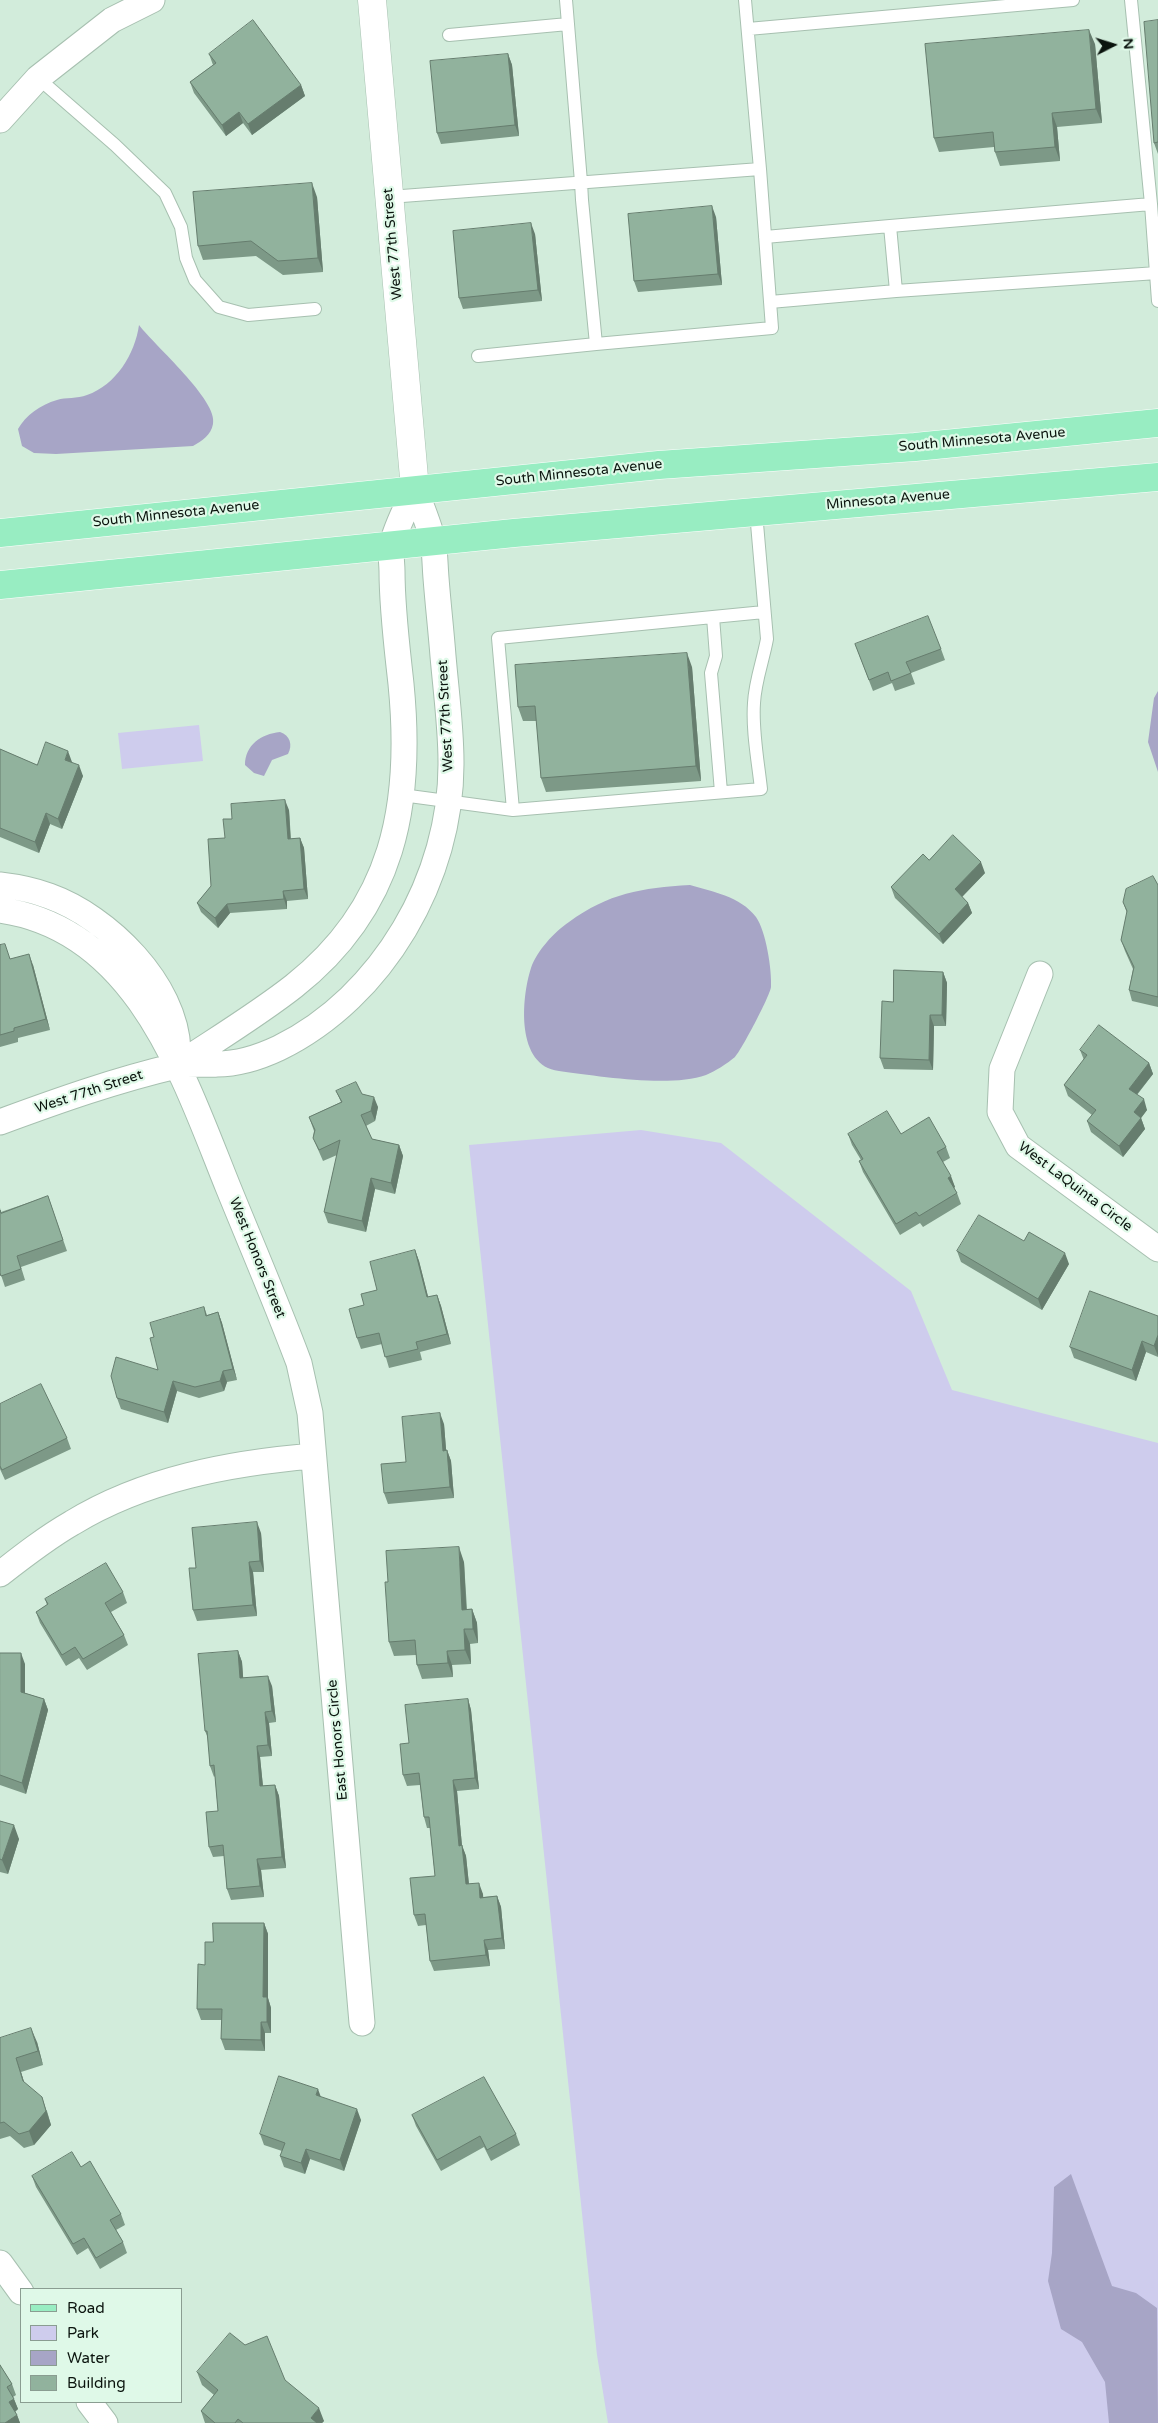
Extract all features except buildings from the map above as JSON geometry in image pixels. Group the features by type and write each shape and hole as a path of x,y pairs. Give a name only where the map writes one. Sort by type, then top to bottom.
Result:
{"main road":[{"name":"South Minnesota Avenue","path":"0,533 659,465 915,447 1158,423"},
{"name":"Minnesota Avenue","path":"767,511 1158,476"},
{"path":"0,585 433,541 767,511"}],"street":[{"path":"5,110 38,78 112,20 152,0"},
{"name":"West 77th Street","path":"0,1122 95,1089 178,1065 220,1064 248,1059 277,1049 306,1033 330,1017 385,958 412,916 429,878 442,840 448,802 450,754 433,541 415,489 372,0"},
{"name":"West 77th Street","path":"178,1065 294,985 319,964 345,935 366,903 382,873 392,846 402,796 404,720 392,592 392,545 415,489"},
{"path":"0,885 22,888 50,896 105,927 129,949 152,978 167,1006 178,1038 178,1065"},
{"path":"0,910 41,919 90,947 112,967 132,991 178,1065"},
{"name":"West LaQuinta Circle","path":"1040,974 1002,1069 1000,1112 1018,1146 1158,1249"},
{"name":"West Honors Street","path":"178,1065 298,1363 310,1413 313,1456"},
{"path":"0,1574 34,1547 73,1522 109,1504 150,1488 226,1466 313,1456"},
{"name":"East Honors Circle","path":"313,1456 362,2024"},
{"path":"0,2263 20,2291"},
{"path":"90,2403 105,2423"}],"lane":[{"path":"566,0 596,344"},
{"path":"478,356 772,328 745,0"},
{"path":"748,29 1073,0"},
{"path":"1131,0 1151,204 1158,301"},
{"path":"449,35 568,24"},
{"path":"38,78 115,145 165,193 181,227 186,258 195,280 219,307 248,315 315,309"},
{"path":"389,197 760,169"},
{"path":"765,237 1151,204"},
{"path":"890,226 896,292"},
{"path":"770,302 1157,273"},
{"path":"402,796 513,810 761,788 754,705 757,677 764,658 767,639 764,612 767,511"},
{"path":"513,810 498,638 764,612"},
{"path":"713,617 716,656 711,673 721,792"}],"green space":[{"path":"199,725 203,761 122,769 118,733"},
{"path":"641,1130 721,1143 911,1291 952,1390 1158,1443 1158,2423 608,2423 597,2355 469,1145"}],"water":[{"path":"139,325 184,373 206,402 212,414 213,424 206,437 193,446 56,454 34,453 22,446 18,429 34,411 57,400 87,395 107,384 115,376 133,347"},
{"path":"1158,691 1158,772 1148,742 1154,698"},
{"path":"280,732 286,735 290,741 288,754 272,760 264,776 254,773 245,765 251,746 267,735"},
{"path":"690,885 726,896 742,904 756,917 763,931 769,961 771,987 755,1023 735,1057 706,1075 673,1081 613,1078 559,1071 545,1066 535,1057 529,1044 525,1029 524,1013 525,996 531,968 537,955 547,942 569,922 598,904 612,898 641,890"},
{"path":"1071,2174 1112,2286 1136,2293 1157,2308 1158,2423 1109,2423 1105,2382 1082,2342 1061,2329 1048,2281 1052,2253 1054,2187"}]}
